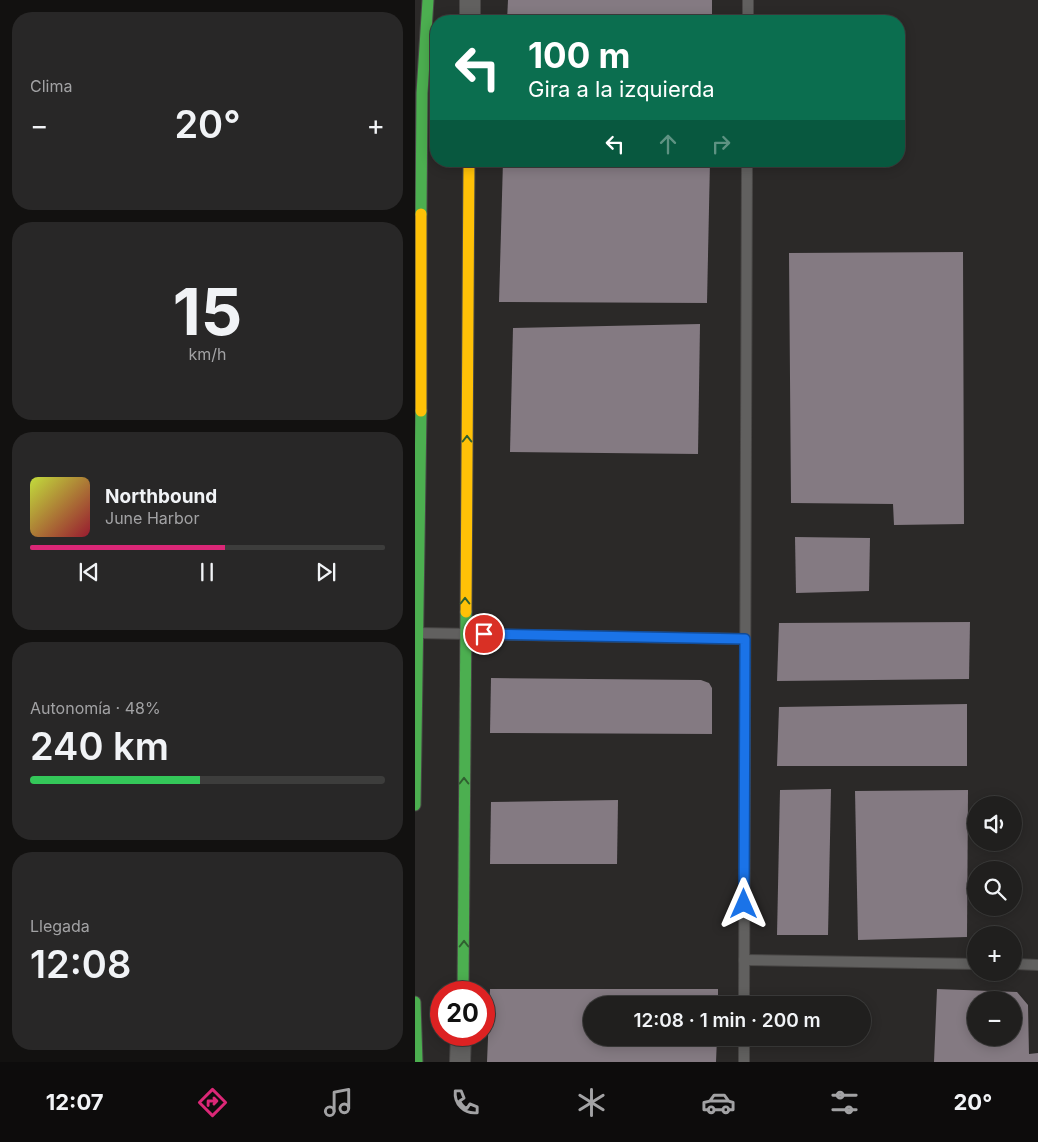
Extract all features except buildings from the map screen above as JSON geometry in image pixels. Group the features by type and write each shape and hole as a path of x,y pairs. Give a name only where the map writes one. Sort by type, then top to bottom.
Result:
{"main road":[{"path":"415,805 418,633 418,163 428,0"},
{"path":"463,981 469,167"},
{"path":"415,1002 417,1062"}],"street":[{"path":"470,0 470,15"},
{"path":"460,1062 461,1046"}],"lane":[{"path":"748,0 748,15"},
{"path":"744,996 747,167"},
{"path":"418,633 745,639"},
{"path":"744,960 967,964"},
{"path":"1022,964 1038,965"},
{"path":"744,1046 744,1062"}],"traffic: fast":[{"path":"421,214 422,93 428,0"},
{"path":"415,805 421,411"},
{"path":"463,981 466,612"},
{"path":"415,1002 417,1062"}],"traffic: slow":[{"path":"466,612 469,167"},
{"path":"421,214 421,411"}],"route":[{"path":"484,634 745,639 744,904"}]}
